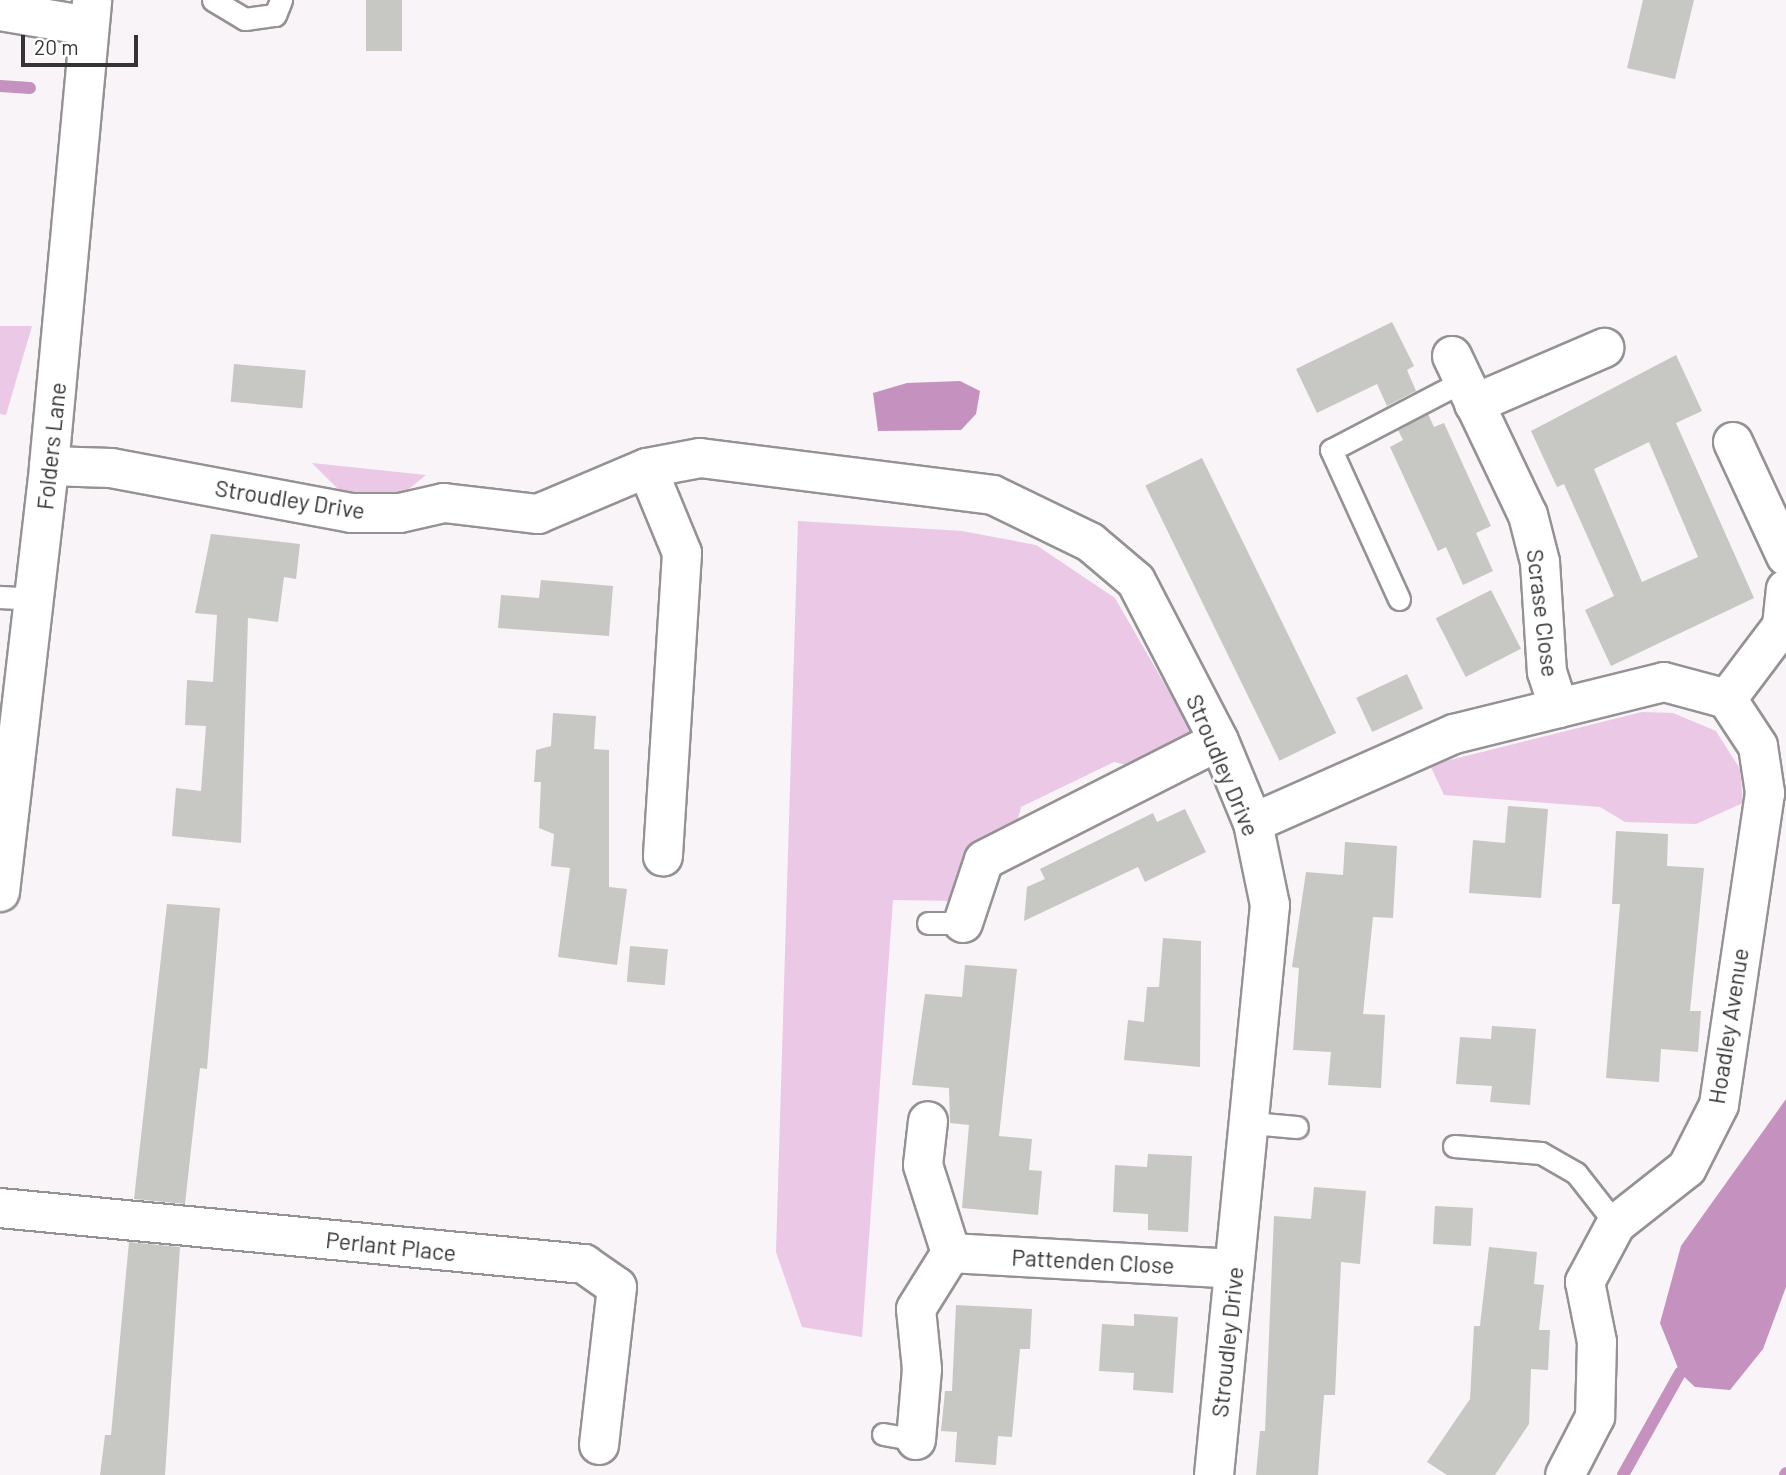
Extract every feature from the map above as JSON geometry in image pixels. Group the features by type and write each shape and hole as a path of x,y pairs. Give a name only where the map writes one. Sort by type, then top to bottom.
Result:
{"street":[{"path":"0,11 90,13"},
{"name":"Folders Lane","path":"0,892 18,598 50,467 90,13"},
{"path":"1463,380 1604,348"},
{"name":"Scrase Close","path":"1463,380 1528,515 1540,562 1547,672 1559,708"},
{"path":"1733,442 1786,556"},
{"name":"Stroudley Drive","path":"50,467 111,468 351,513 401,513 444,503 538,514 647,468 700,458 993,495 1027,509 1090,542 1136,581 1219,741 1253,823 1270,905 1251,1123 1214,1475"},
{"path":"647,468 682,552 663,856"},
{"path":"1253,823 1454,734 1664,682 1727,699 1782,626 1786,589"},
{"name":"Hoadley Avenue","path":"1565,1475 1595,1417 1597,1342 1585,1282 1616,1224 1687,1168 1719,1105 1765,793 1758,746 1727,699"},
{"path":"945,923 984,860 1219,741"},
{"path":"899,1437 922,1369 916,1309 951,1253 923,1165 928,1121"},
{"name":"Perlant Place","path":"0,1208 584,1264 617,1287 599,1445"},
{"name":"Pattenden Close","path":"951,1253 1234,1269"}],"lane":[{"path":"213,0 245,19 275,15 281,0"},
{"path":"1399,600 1331,450 1463,380"},
{"path":"1251,1123 1297,1127"},
{"path":"1454,1146 1541,1153 1576,1173 1616,1224"}],"shaded area":[{"path":"0,326 32,326 6,415 0,414"},
{"path":"960,381 980,391 976,414 961,430 878,431 873,393 907,383"},
{"path":"312,463 426,475 395,500 363,499 339,490"},
{"path":"798,521 962,531 1036,545 1115,598 1194,735 1135,767 1114,762 1021,807 1017,823 957,901 893,900 862,1337 802,1327 776,1252"},
{"path":"1642,712 1673,713 1716,731 1740,769 1743,803 1696,824 1625,822 1600,807 1444,795 1430,765"},
{"path":"1786,1099 1786,1287 1763,1349 1730,1390 1695,1387 1680,1373 1660,1323 1681,1246"}],"building":[{"path":"366,0 402,0 402,51 366,51"},
{"path":"1643,0 1694,0 1675,79 1627,68"},
{"path":"1392,322 1414,366 1407,370 1416,391 1387,406 1377,384 1317,413 1296,369"},
{"path":"1676,355 1702,411 1676,423 1754,598 1611,666 1585,610 1614,596 1564,484 1557,487 1531,431","holes":["1649,442 1698,557 1642,582 1594,469"]},
{"path":"234,364 306,370 302,408 231,402"},
{"path":"1428,414 1434,427 1444,423 1491,526 1476,533 1493,571 1463,585 1446,547 1438,551 1390,447 1403,440 1398,430"},
{"path":"1202,458 1336,733 1280,761 1145,486"},
{"path":"211,534 300,544 296,579 284,577 278,622 248,618 241,843 172,836 176,788 201,791 206,726 185,725 187,680 213,682 217,615 195,613"},
{"path":"541,580 613,586 609,636 498,628 501,595 539,598"},
{"path":"1491,590 1521,649 1466,677 1436,618"},
{"path":"1407,674 1423,708 1372,732 1356,698"},
{"path":"553,713 596,716 594,749 609,750 609,887 627,889 617,965 558,957 570,868 551,866 554,834 539,828 541,782 534,782 536,750 551,746"},
{"path":"1508,806 1548,809 1541,898 1469,893 1473,840 1505,843"},
{"path":"1185,809 1206,852 1145,882 1138,867 1024,921 1027,887 1045,879 1040,869 1153,813 1157,822"},
{"path":"1616,831 1668,834 1667,866 1704,868 1690,1011 1701,1011 1698,1052 1661,1049 1659,1082 1606,1078 1620,904 1612,904"},
{"path":"1345,842 1397,846 1393,918 1373,917 1363,1014 1385,1015 1381,1088 1328,1085 1331,1052 1293,1050 1299,968 1292,967 1306,872 1343,875"},
{"path":"167,904 220,908 207,1069 200,1068 185,1204 134,1199"},
{"path":"1163,938 1201,941 1200,1067 1124,1060 1128,1020 1144,1022 1147,987 1159,987"},
{"path":"630,946 668,949 665,985 627,982"},
{"path":"965,965 1017,969 999,1136 1032,1139 1029,1170 1042,1171 1038,1215 962,1208 969,1125 950,1123 949,1088 912,1085 925,994 962,997"},
{"path":"1492,1026 1536,1029 1530,1105 1490,1102 1492,1086 1456,1084 1460,1037 1491,1039"},
{"path":"1148,1154 1192,1156 1188,1232 1148,1230 1148,1214 1113,1212 1115,1165 1147,1167"},
{"path":"1314,1187 1366,1191 1360,1264 1341,1262 1335,1395 1324,1395 1318,1475 1256,1475 1260,1431 1265,1431 1274,1216 1311,1219"},
{"path":"1435,1206 1473,1208 1471,1246 1433,1244"},
{"path":"129,1242 180,1247 165,1475 100,1475 105,1435 111,1435"},
{"path":"1489,1247 1537,1252 1534,1284 1544,1285 1539,1330 1550,1330 1548,1370 1531,1369 1529,1424 1495,1475 1447,1475 1427,1462 1470,1399 1474,1326 1480,1326"},
{"path":"956,1305 1032,1309 1030,1349 1020,1349 1012,1437 998,1436 996,1465 955,1462 957,1432 941,1431 945,1391 952,1391"},
{"path":"1134,1314 1178,1317 1173,1393 1133,1390 1134,1373 1099,1371 1102,1324 1134,1326"}],"waterway":[{"path":"0,86 30,88"},
{"path":"1623,1475 1680,1373"}]}
